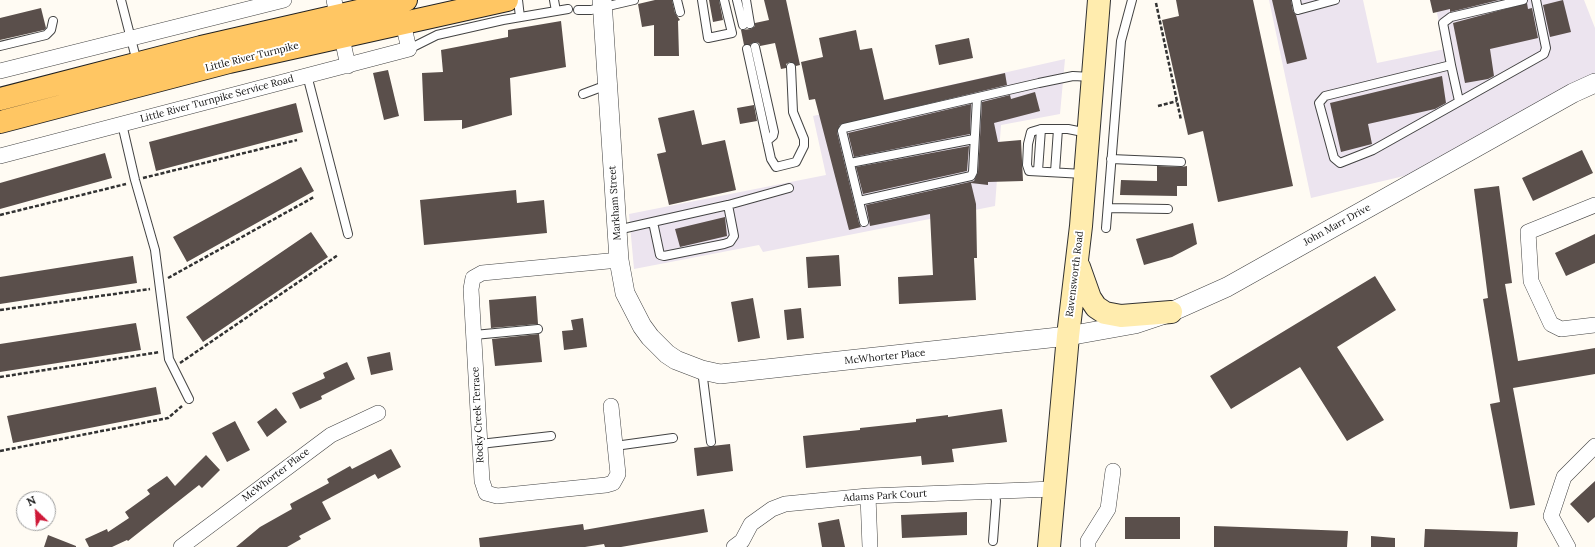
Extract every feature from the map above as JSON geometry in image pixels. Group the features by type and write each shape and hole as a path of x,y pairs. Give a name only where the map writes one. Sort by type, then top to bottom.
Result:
{"main road":[{"path":"0,99 137,63 336,7 406,0"},
{"name":"Little River Turnpike","path":"0,122 229,62 342,35 403,23 463,19 507,0"},
{"name":"Ravensworth Road","path":"1050,547 1068,336 1086,174 1099,0"},
{"path":"1077,261 1090,298 1096,307 1105,313 1121,316 1171,312"}],"street":[{"path":"0,71 284,0"},
{"name":"Markham Street","path":"602,3 619,260 627,298 650,337 676,360 702,370"},
{"path":"336,7 348,66"},
{"path":"403,23 409,49"},
{"name":"Little River Turnpike Service Road","path":"0,156 409,49"},
{"name":"John Marr Drive","path":"1068,336 1135,324 1171,312 1227,287 1573,93 1595,83"},
{"path":"1595,205 1528,232 1531,282 1551,324 1561,329 1595,325"},
{"name":"Rocky Creek Terrace","path":"611,406 618,474 612,483 606,485 497,496 486,493 483,486 471,285 475,276 619,260"},
{"name":"McWhorter Place","path":"702,370 712,373 732,374 1068,336"},
{"name":"McWhorter Place","path":"181,547 331,435 378,413"},
{"path":"1568,547 1551,516 1564,477 1595,446"},
{"path":"1088,547 1088,540 1108,509 1113,471"},
{"name":"Adams Park Court","path":"734,547 742,541 751,524 772,509 785,504 868,496 1054,489"},
{"path":"868,496 870,547"}],"lane":[{"path":"121,0 137,63"},
{"path":"518,0 520,17"},
{"path":"554,0 556,11"},
{"path":"578,10 602,3 634,0"},
{"path":"677,0 680,12"},
{"path":"702,0 708,38 732,34 724,0"},
{"path":"737,0 746,24 746,0"},
{"path":"1106,228 1121,41 1132,0"},
{"path":"1296,0 1298,10 1335,0"},
{"path":"1459,102 1443,23 1450,17 1523,0"},
{"path":"1451,65 1325,96 1319,103 1334,158 1340,163 1373,150 1544,54 1546,48 1536,0"},
{"path":"409,49 437,35 463,19 520,17 568,9"},
{"path":"0,46 46,35 51,30 53,21"},
{"path":"751,48 774,132 773,136 767,141 771,160 776,167 796,162 803,152 804,139 793,112 791,67"},
{"path":"307,75 348,234"},
{"path":"864,222 842,131 844,128 1073,76 1093,77"},
{"path":"583,94 608,85"},
{"path":"859,201 971,176 973,172 977,98"},
{"path":"122,124 135,181 155,250 161,285 169,359 189,399"},
{"path":"1086,174 1029,171 1027,165 1028,144 1031,132 1041,129 1068,129 1089,133"},
{"path":"1038,172 1041,129"},
{"path":"1055,172 1058,129"},
{"path":"850,164 974,139"},
{"path":"1111,159 1181,162"},
{"path":"617,230 728,205 789,188"},
{"path":"653,222 660,255 664,256 717,246 730,242 734,236 728,205"},
{"path":"1108,208 1168,209"},
{"path":"474,335 538,329"},
{"path":"702,370 711,442"},
{"path":"480,444 551,436"},
{"path":"615,446 673,438"},
{"path":"993,541 996,501 994,491"}],"path":[{"path":"1156,3 1177,101 1180,106 1181,120"},
{"path":"1158,106 1177,101"},
{"path":"0,215 297,140"},
{"path":"0,310 161,285 314,197"},
{"path":"174,368 338,255"},
{"path":"0,377 168,351"},
{"path":"0,451 168,418 189,399"}],"shaded area":[{"path":"1269,0 1363,0 1377,63 1445,49 1434,0 1584,0 1595,28 1595,79 1421,172 1311,198"},
{"path":"1065,59 1060,114 1001,125 995,206 763,252 759,245 634,269 629,214 826,175 813,116"}],"building":[{"path":"655,0 672,0 675,13 680,20 678,21 679,56 654,56 654,25 642,27 638,4"},
{"path":"709,0 719,0 723,20 713,22"},
{"path":"764,0 786,0 800,65 796,66 790,62 786,64 786,68 781,69 775,43 760,46 759,43 754,42 750,45 744,45 741,30 751,29 755,26 755,23 769,20"},
{"path":"1176,0 1253,0 1293,186 1218,202 1203,131 1188,135 1162,20 1179,16"},
{"path":"1272,0 1291,0 1307,59 1287,64"},
{"path":"1430,0 1499,0 1450,12 1450,9 1433,13"},
{"path":"1563,0 1571,32 1550,37 1543,5"},
{"path":"1527,3 1528,9 1532,8 1538,38 1490,49 1494,76 1488,79 1465,83 1453,23"},
{"path":"41,8 46,28 44,30 0,40 0,18"},
{"path":"561,21 566,67 510,78 512,115 462,129 462,120 424,121 422,73 443,72 441,50 508,37 508,30"},
{"path":"856,30 860,50 872,48 884,100 1005,73 1007,85 840,125 837,132 861,227 849,230 815,99 809,100 801,62 823,57 819,38"},
{"path":"969,38 973,58 939,65 935,45"},
{"path":"388,70 399,116 384,120 373,73"},
{"path":"1442,76 1446,103 1435,109 1368,124 1372,144 1341,152 1330,103"},
{"path":"1035,92 1040,111 994,123 998,142 1021,140 1023,181 988,182 988,185 971,183 976,204 977,258 974,258 976,300 899,304 898,277 933,275 930,214 870,226 866,205 974,181 978,172 982,102 1010,95 1011,99"},
{"path":"296,103 303,132 156,171 149,142"},
{"path":"971,104 970,134 854,157 848,133"},
{"path":"754,105 757,121 740,124 737,108"},
{"path":"694,110 702,145 725,140 736,190 669,205 657,154 666,152 658,118"},
{"path":"969,146 967,171 863,194 856,167"},
{"path":"1582,150 1593,173 1533,201 1522,178"},
{"path":"105,153 112,178 0,209 0,183"},
{"path":"1157,166 1187,166 1187,186 1177,186 1177,196 1120,195 1121,180 1157,181"},
{"path":"301,167 314,191 187,262 173,237"},
{"path":"1499,186 1512,283 1505,284 1518,361 1595,348 1595,374 1513,388 1535,505 1510,509 1490,404 1500,402 1483,299 1488,298 1474,189"},
{"path":"516,190 517,203 544,200 547,233 424,245 420,200"},
{"path":"725,217 727,236 680,247 675,229"},
{"path":"1193,223 1197,244 1172,257 1144,265 1136,239"},
{"path":"311,232 328,257 203,342 186,317"},
{"path":"1595,234 1595,263 1566,276 1555,253"},
{"path":"839,255 841,286 808,288 806,257"},
{"path":"133,256 137,283 0,304 0,277"},
{"path":"1375,276 1396,310 1337,347 1384,420 1347,441 1300,367 1231,409 1210,376"},
{"path":"536,296 538,324 491,328 489,300"},
{"path":"753,298 760,338 738,342 731,302"},
{"path":"801,308 804,338 787,340 784,310"},
{"path":"583,318 587,347 564,350 562,331 573,330 571,320"},
{"path":"136,323 141,350 0,372 0,344"},
{"path":"539,334 542,362 495,366 492,339"},
{"path":"390,352 393,370 371,375 367,357"},
{"path":"347,362 355,379 321,396 322,399 300,409 292,393 325,378 323,373"},
{"path":"156,387 161,414 13,443 7,416"},
{"path":"276,408 287,422 267,437 257,422"},
{"path":"1002,409 1007,442 952,449 954,462 922,465 921,456 806,468 803,436 860,430 860,428 916,422 916,419 948,415 948,417"},
{"path":"235,421 250,450 227,462 212,433"},
{"path":"730,444 733,471 697,476 694,448"},
{"path":"391,449 401,467 378,479 375,474 322,502 331,519 299,536 301,539 287,547 236,547 260,527 292,509 290,504 329,483 327,479 350,466 352,469"},
{"path":"206,455 220,470 202,488 199,485 128,541 127,540 112,547 89,547 85,539 107,529 108,532 129,518 125,512 150,494 147,490 167,476 175,486"},
{"path":"1595,481 1595,517 1588,523 1570,504"},
{"path":"704,509 708,532 621,547 605,547 604,544 585,547 480,547 479,538 583,524 584,530"},
{"path":"967,512 967,535 902,538 901,515"},
{"path":"1125,517 1180,517 1180,539 1125,539"},
{"path":"839,519 845,547 822,547 818,523"},
{"path":"1214,526 1348,531 1347,547 1214,547"},
{"path":"1425,529 1518,532 1517,547 1424,547"},
{"path":"48,535 76,546 76,547 44,547"},
{"path":"1371,536 1395,538 1395,547 1371,547"}]}
